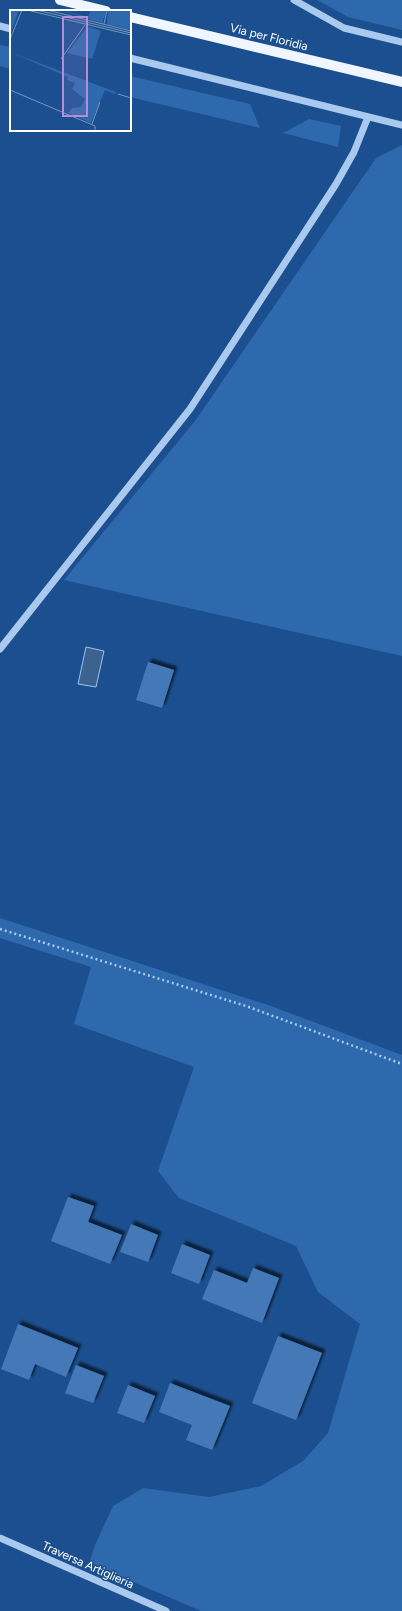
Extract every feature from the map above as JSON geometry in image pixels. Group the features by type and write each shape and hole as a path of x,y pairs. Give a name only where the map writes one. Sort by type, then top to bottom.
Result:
{"main road":[{"path":"60,0 102,10"},
{"name":"Via per Floridia","path":"131,17 402,82"}],"street":[{"path":"294,0 344,28 402,42"},
{"path":"0,26 10,29"},
{"path":"131,58 402,125"},
{"path":"0,648 190,409 336,184 354,152 368,117"},
{"name":"Traversa Artiglieria","path":"0,1538 166,1611"}],"path":[{"path":"0,929 246,1006 402,1064"}],"shaded area":[{"path":"317,0 402,0 402,30 348,17"},
{"path":"0,45 10,47 10,69 0,66"},
{"path":"131,76 250,104 260,128 131,97"},
{"path":"309,119 341,126 338,147 283,133"},
{"path":"402,145 402,656 64,580 195,421 376,158"},
{"path":"86,647 104,651 96,687 78,684"},
{"path":"0,918 271,1006 402,1055 402,1611 201,1611 89,1563 95,1545 113,1506 143,1488 209,1497 261,1486 303,1461 328,1433 360,1324 318,1292 296,1246 179,1198 158,1171 194,1067 74,1024 91,967 0,938"}],"building":[{"path":"148,662 174,670 162,708 136,700"},
{"path":"68,1197 94,1206 88,1222 122,1235 110,1264 51,1241"},
{"path":"131,1224 158,1235 148,1262 120,1252"},
{"path":"182,1244 210,1255 199,1284 171,1273"},
{"path":"253,1268 279,1278 262,1323 202,1299 214,1270 247,1283"},
{"path":"18,1324 78,1348 66,1377 35,1364 29,1380 1,1369"},
{"path":"278,1336 322,1353 296,1420 252,1403"},
{"path":"76,1365 104,1376 93,1403 65,1393"},
{"path":"170,1383 230,1406 212,1450 186,1440 192,1425 159,1412"},
{"path":"128,1385 155,1396 144,1423 117,1413"}]}
